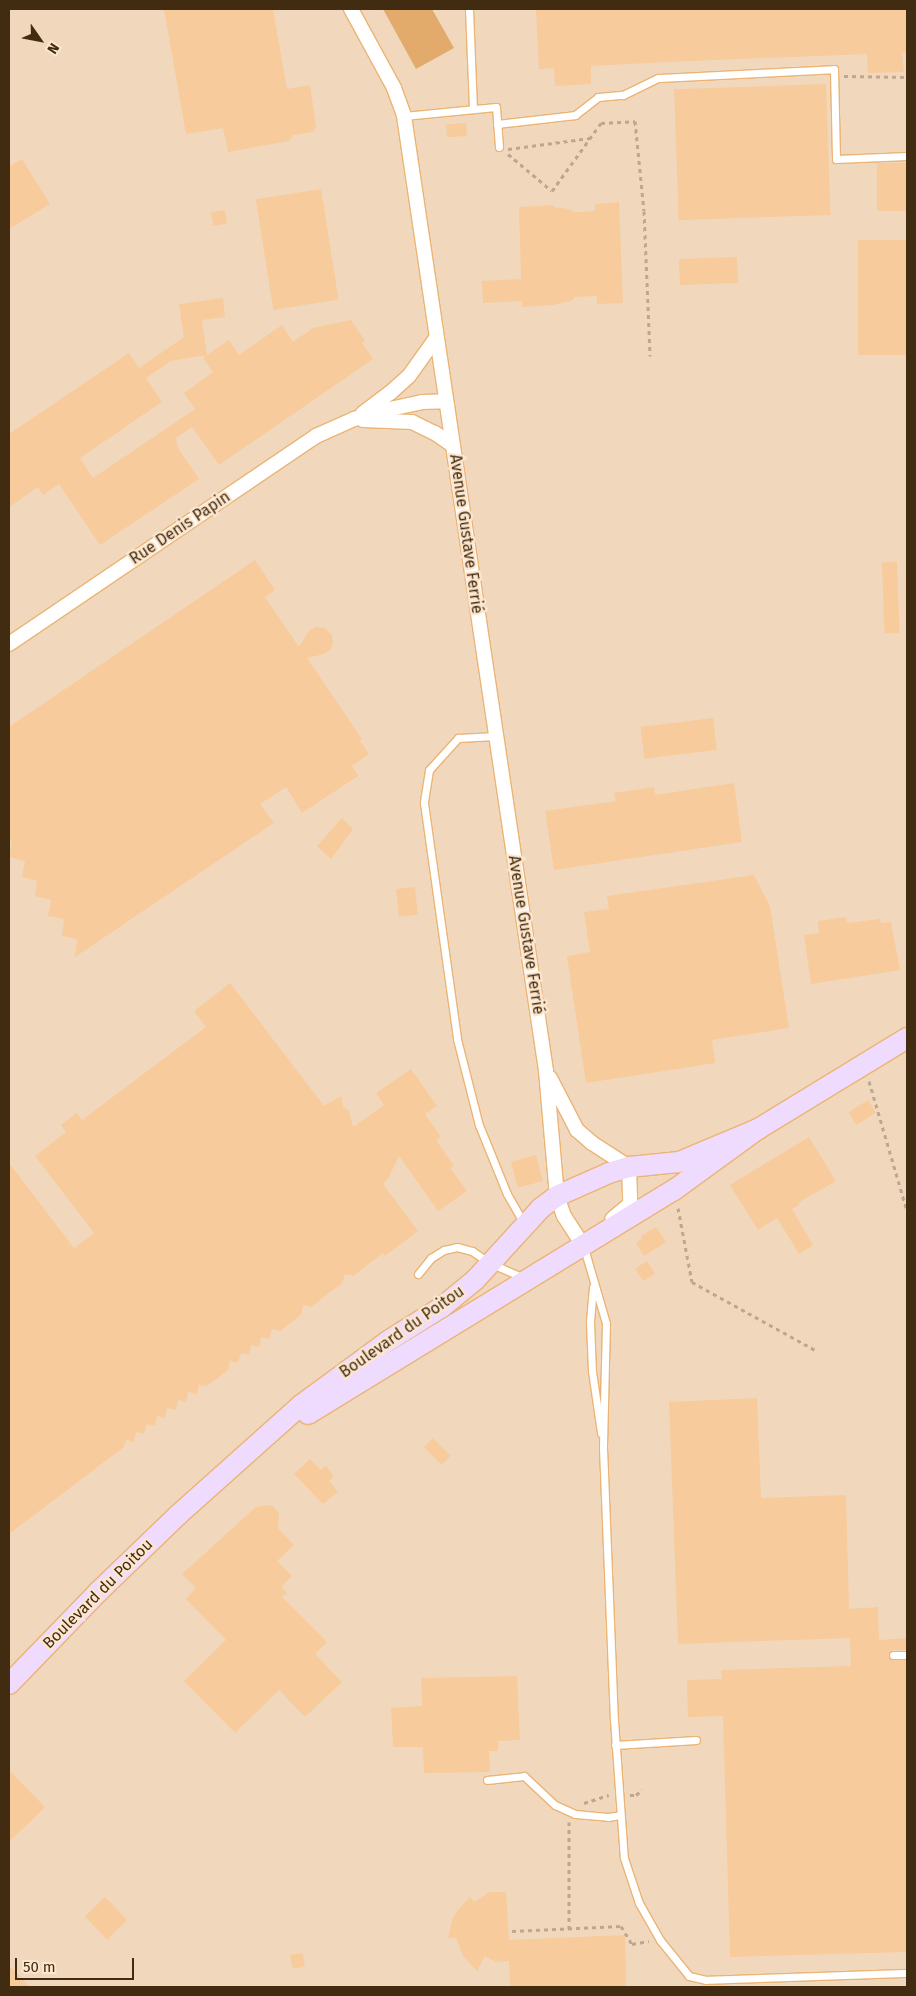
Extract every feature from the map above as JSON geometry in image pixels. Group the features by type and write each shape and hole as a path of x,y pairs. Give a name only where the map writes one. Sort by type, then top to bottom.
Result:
{"main road":[{"name":"Boulevard du Poitou","path":"259,1444 674,1190 758,1130 907,1038"},
{"name":"Boulevard du Poitou","path":"9,1684 178,1515 301,1405 348,1370 442,1307 475,1280 524,1224 557,1196 609,1173 629,1167 679,1162 758,1130"},
{"name":"Boulevard du Poitou","path":"9,1680 26,1666"}],"street":[{"name":"Avenue Gustave Ferrié","path":"351,9 394,88 404,116 546,1070 557,1196 564,1216 591,1241"},
{"name":"Rue Denis Papin","path":"354,419 390,393 409,376 436,338"},
{"name":"Rue Denis Papin","path":"9,644 316,436 354,419 422,402 446,400"},
{"name":"Rue Denis Papin","path":"354,419 412,422 452,444"},
{"name":"Avenue Gustave Ferrié","path":"546,1070 577,1130 592,1143 629,1167"},
{"path":"591,1241 630,1204 629,1167"}],"lane":[{"path":"469,9 473,109"},
{"path":"498,124 575,115 598,97 623,96 658,78 834,69 836,159 907,156"},
{"path":"404,116 496,107 499,147"},
{"path":"495,736 458,738 429,770 424,803 457,1040 479,1125 507,1194 524,1224"},
{"path":"591,1241 593,1281 590,1322 593,1384 603,1448"},
{"path":"418,1274 431,1258 444,1250 457,1247 472,1251 490,1263 527,1280"},
{"path":"593,1281 606,1323 603,1448 618,1795 624,1858 629,1879 639,1903 660,1940 689,1976 706,1980 907,1973"},
{"path":"893,1655 907,1654"},
{"path":"615,1745 696,1740"},
{"path":"487,1780 524,1776 555,1805 569,1811 582,1816 608,1817 620,1815"}],"path":[{"path":"834,76 907,77"},
{"path":"590,138 502,149 552,191 601,123 635,121 644,211 650,356"},
{"path":"866,1064 870,1086 895,1165 907,1211"},
{"path":"674,1190 692,1282 817,1352"},
{"path":"569,1929 569,1811 574,1806 604,1796 636,1795 642,1790"},
{"path":"512,1931 621,1926 632,1944 660,1940"}],"shaded area":[{"path":"9,9 907,9 907,1987 9,1987"},
{"path":"383,9 432,9 454,48 416,69"}],"building":[{"path":"164,9 273,9 287,89 310,85 316,127 313,132 293,135 289,141 228,152 223,128 186,134"},
{"path":"536,9 907,9 907,52 902,53 904,72 868,73 867,54 667,62 591,66 591,84 555,86 554,68 539,69"},
{"path":"826,84 831,215 679,220 674,89"},
{"path":"466,123 467,136 447,137 446,124"},
{"path":"22,159 50,204 9,229 9,167"},
{"path":"877,163 907,163 907,211 877,211"},
{"path":"321,189 339,300 273,310 256,199"},
{"path":"619,202 623,303 597,304 597,296 575,297 571,301 553,305 522,307 522,301 483,303 482,281 521,279 519,207 554,205 554,207 569,209 574,212 583,212 595,211 595,204"},
{"path":"225,210 227,224 213,226 211,212"},
{"path":"858,240 907,240 907,355 858,355"},
{"path":"737,257 738,283 680,285 679,259"},
{"path":"223,298 225,317 202,320 207,355 171,361 146,378 162,402 80,458 93,478 195,409 184,393 213,372 203,358 229,340 239,355 282,325 293,342 313,328 351,320 365,341 362,343 373,359 219,465 192,427 176,438 178,448 199,479 100,545 59,484 43,495 38,487 9,507 9,434 129,353 139,368 184,337 179,304"},
{"path":"255,560 275,590 265,597 299,647 308,632 315,627 325,628 332,635 333,643 330,650 324,654 307,658 362,739 360,741 369,754 352,766 358,776 302,813 286,787 260,804 274,823 75,957 77,939 62,936 64,919 48,916 51,900 35,896 37,881 22,877 25,861 9,857 12,841 9,840 9,727"},
{"path":"897,562 899,633 884,633 882,563"},
{"path":"713,718 717,750 644,759 641,727"},
{"path":"734,783 742,842 554,870 545,811 616,801 614,793 654,787 655,795"},
{"path":"342,818 353,829 331,859 317,846"},
{"path":"754,875 770,906 789,1028 712,1040 715,1063 586,1083 567,956 590,952 584,912 609,909 607,896"},
{"path":"415,887 418,915 399,917 396,889"},
{"path":"846,917 847,923 880,919 881,923 891,922 900,970 811,984 804,935 819,933 818,921"},
{"path":"230,983 324,1106 341,1096 343,1107 349,1111 353,1127 384,1105 376,1093 411,1069 437,1106 425,1114 441,1137 436,1140 454,1166 450,1168 467,1191 438,1211 399,1156 389,1177 383,1184 418,1231 385,1256 383,1253 353,1276 345,1274 342,1283 311,1307 303,1305 301,1315 280,1331 272,1329 269,1339 261,1337 259,1347 251,1345 249,1355 241,1353 238,1363 230,1361 228,1370 207,1386 199,1385 197,1394 188,1392 186,1402 178,1400 176,1410 167,1408 165,1418 157,1416 155,1426 147,1424 144,1434 136,1432 134,1442 126,1440 124,1447 9,1534 9,1163 74,1248 94,1233 35,1156 66,1132 61,1125 77,1113 82,1120 206,1027 194,1011"},
{"path":"868,1100 876,1113 856,1125 848,1112"},
{"path":"809,1137 836,1181 798,1203 799,1205 792,1209 813,1245 799,1254 777,1218 758,1230 730,1185"},
{"path":"536,1155 543,1181 518,1188 511,1162"},
{"path":"656,1227 666,1242 644,1256 636,1243 642,1239 641,1236"},
{"path":"647,1261 655,1274 643,1281 635,1268"},
{"path":"757,1398 761,1498 846,1495 849,1609 878,1607 879,1640 907,1638 907,1650 893,1650 888,1655 891,1660 907,1660 907,1952 730,1957 723,1716 688,1717 687,1680 722,1679 721,1670 851,1666 850,1638 678,1644 669,1402"},
{"path":"433,1438 451,1456 441,1465 424,1447"},
{"path":"310,1459 321,1470 326,1466 334,1476 329,1481 338,1492 323,1504 294,1474"},
{"path":"271,1505 279,1513 278,1528 294,1545 277,1561 292,1576 281,1587 287,1593 282,1597 327,1642 315,1654 342,1682 305,1717 279,1690 235,1733 184,1681 226,1640 186,1599 196,1588 182,1574 256,1507"},
{"path":"517,1676 520,1740 498,1741 498,1751 489,1751 490,1772 424,1773 423,1747 393,1747 391,1708 422,1706 421,1678"},
{"path":"9,1770 45,1807 9,1842"},
{"path":"490,1892 506,1892 509,1940 625,1935 626,1987 510,1987 509,1961 496,1962 485,1956 477,1971 463,1956 456,1938 448,1938 452,1920 457,1911 470,1897 474,1902"},
{"path":"105,1897 127,1920 107,1939 85,1916"},
{"path":"303,1953 305,1967 292,1969 290,1955"},
{"path":"9,1965 30,1987 9,1987"}]}
